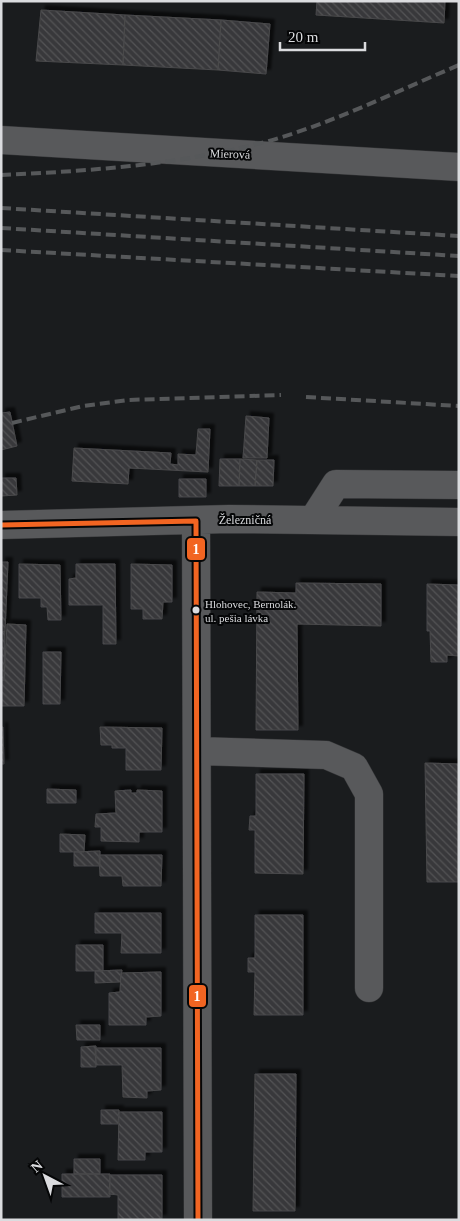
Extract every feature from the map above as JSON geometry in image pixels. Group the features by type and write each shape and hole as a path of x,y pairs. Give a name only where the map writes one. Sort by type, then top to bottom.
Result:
{"street":[{"name":"Mierová","path":"1,140 459,167"},
{"path":"313,520 336,484 459,486"},
{"name":"Železničná","path":"1,525 313,520 459,522"},
{"path":"196,521 198,1220"},
{"path":"197,751 326,755 354,767 369,794 369,988"}],"building":[{"path":"317,1 445,1 444,23 316,15"},
{"path":"41,10 125,15 123,65 36,61"},
{"path":"125,15 221,20 218,70 123,65"},
{"path":"221,20 270,24 266,74 218,70"},
{"path":"10,412 17,446 1,450 1,413"},
{"path":"246,416 269,418 267,458 243,458"},
{"path":"198,429 210,429 208,472 129,468 128,484 72,481 74,448 171,453 170,464 178,465 178,454 196,455"},
{"path":"220,459 240,459 239,486 219,486"},
{"path":"240,459 257,460 255,486 239,486"},
{"path":"257,460 274,460 273,486 255,486"},
{"path":"1,478 16,478 17,495 1,496"},
{"path":"179,479 206,479 206,497 179,497"},
{"path":"1,562 8,562 5,632 1,631"},
{"path":"19,564 60,565 61,620 48,620 47,607 41,607 41,598 19,598"},
{"path":"76,564 115,564 116,644 103,644 103,605 69,605 69,579 76,578"},
{"path":"131,564 172,565 172,602 163,602 162,619 143,619 143,609 131,609"},
{"path":"296,583 381,584 381,626 297,624 298,730 256,730 257,592 296,593"},
{"path":"427,584 459,585 459,656 447,655 447,662 431,662 430,631 427,631"},
{"path":"7,624 26,625 24,706 1,706 1,680 4,680"},
{"path":"1,631 5,632 4,680 1,680"},
{"path":"43,652 61,652 60,704 43,704"},
{"path":"1,727 3,727 4,764 1,764"},
{"path":"100,727 162,728 161,770 126,770 126,748 112,748 112,745 101,745"},
{"path":"425,763 459,764 459,882 427,882"},
{"path":"256,774 304,774 303,874 255,873 255,830 249,830 250,816 256,816"},
{"path":"47,789 76,790 76,803 47,803"},
{"path":"131,790 131,793 137,793 137,790 162,791 162,832 139,832 139,842 101,841 101,827 95,827 96,814 116,813 115,791"},
{"path":"60,834 85,835 84,852 60,852"},
{"path":"100,851 100,866 74,866 74,852"},
{"path":"99,855 162,855 161,886 123,886 122,876 100,876"},
{"path":"95,913 161,913 161,953 121,953 122,933 95,933"},
{"path":"255,915 303,915 303,1015 254,1015 255,972 248,972 248,958 255,958"},
{"path":"76,945 103,945 103,971 76,971"},
{"path":"122,970 120,982 95,983 95,971"},
{"path":"161,972 161,1016 146,1017 146,1025 109,1025 109,993 120,992 121,973"},
{"path":"76,1025 100,1025 100,1040 77,1040"},
{"path":"96,1046 96,1067 81,1067 81,1047"},
{"path":"95,1048 161,1048 161,1090 147,1091 147,1098 123,1097 122,1065 96,1065"},
{"path":"255,1074 296,1074 295,1211 253,1211"},
{"path":"101,1110 119,1110 118,1124 101,1124"},
{"path":"119,1112 162,1112 162,1152 145,1152 145,1160 118,1160"},
{"path":"74,1159 100,1159 100,1174 74,1174"},
{"path":"62,1174 110,1174 110,1197 62,1197"},
{"path":"110,1175 162,1175 162,1219 118,1220 118,1195 109,1194"}],"railway":[{"path":"1,175 134,166 232,150 290,135 363,107 459,65"},
{"path":"1,208 459,236"},
{"path":"1,228 459,256"},
{"path":"1,250 459,276"},
{"path":"12,423 83,406 128,400 281,395"},
{"path":"306,397 459,406"}],"transit line":[{"name":"1","path":"1,525 196,521 198,1220"}],"place":[{"name":"Hlohovec, Bernolák. ul. pešia lávka","path":"196,610"}]}
